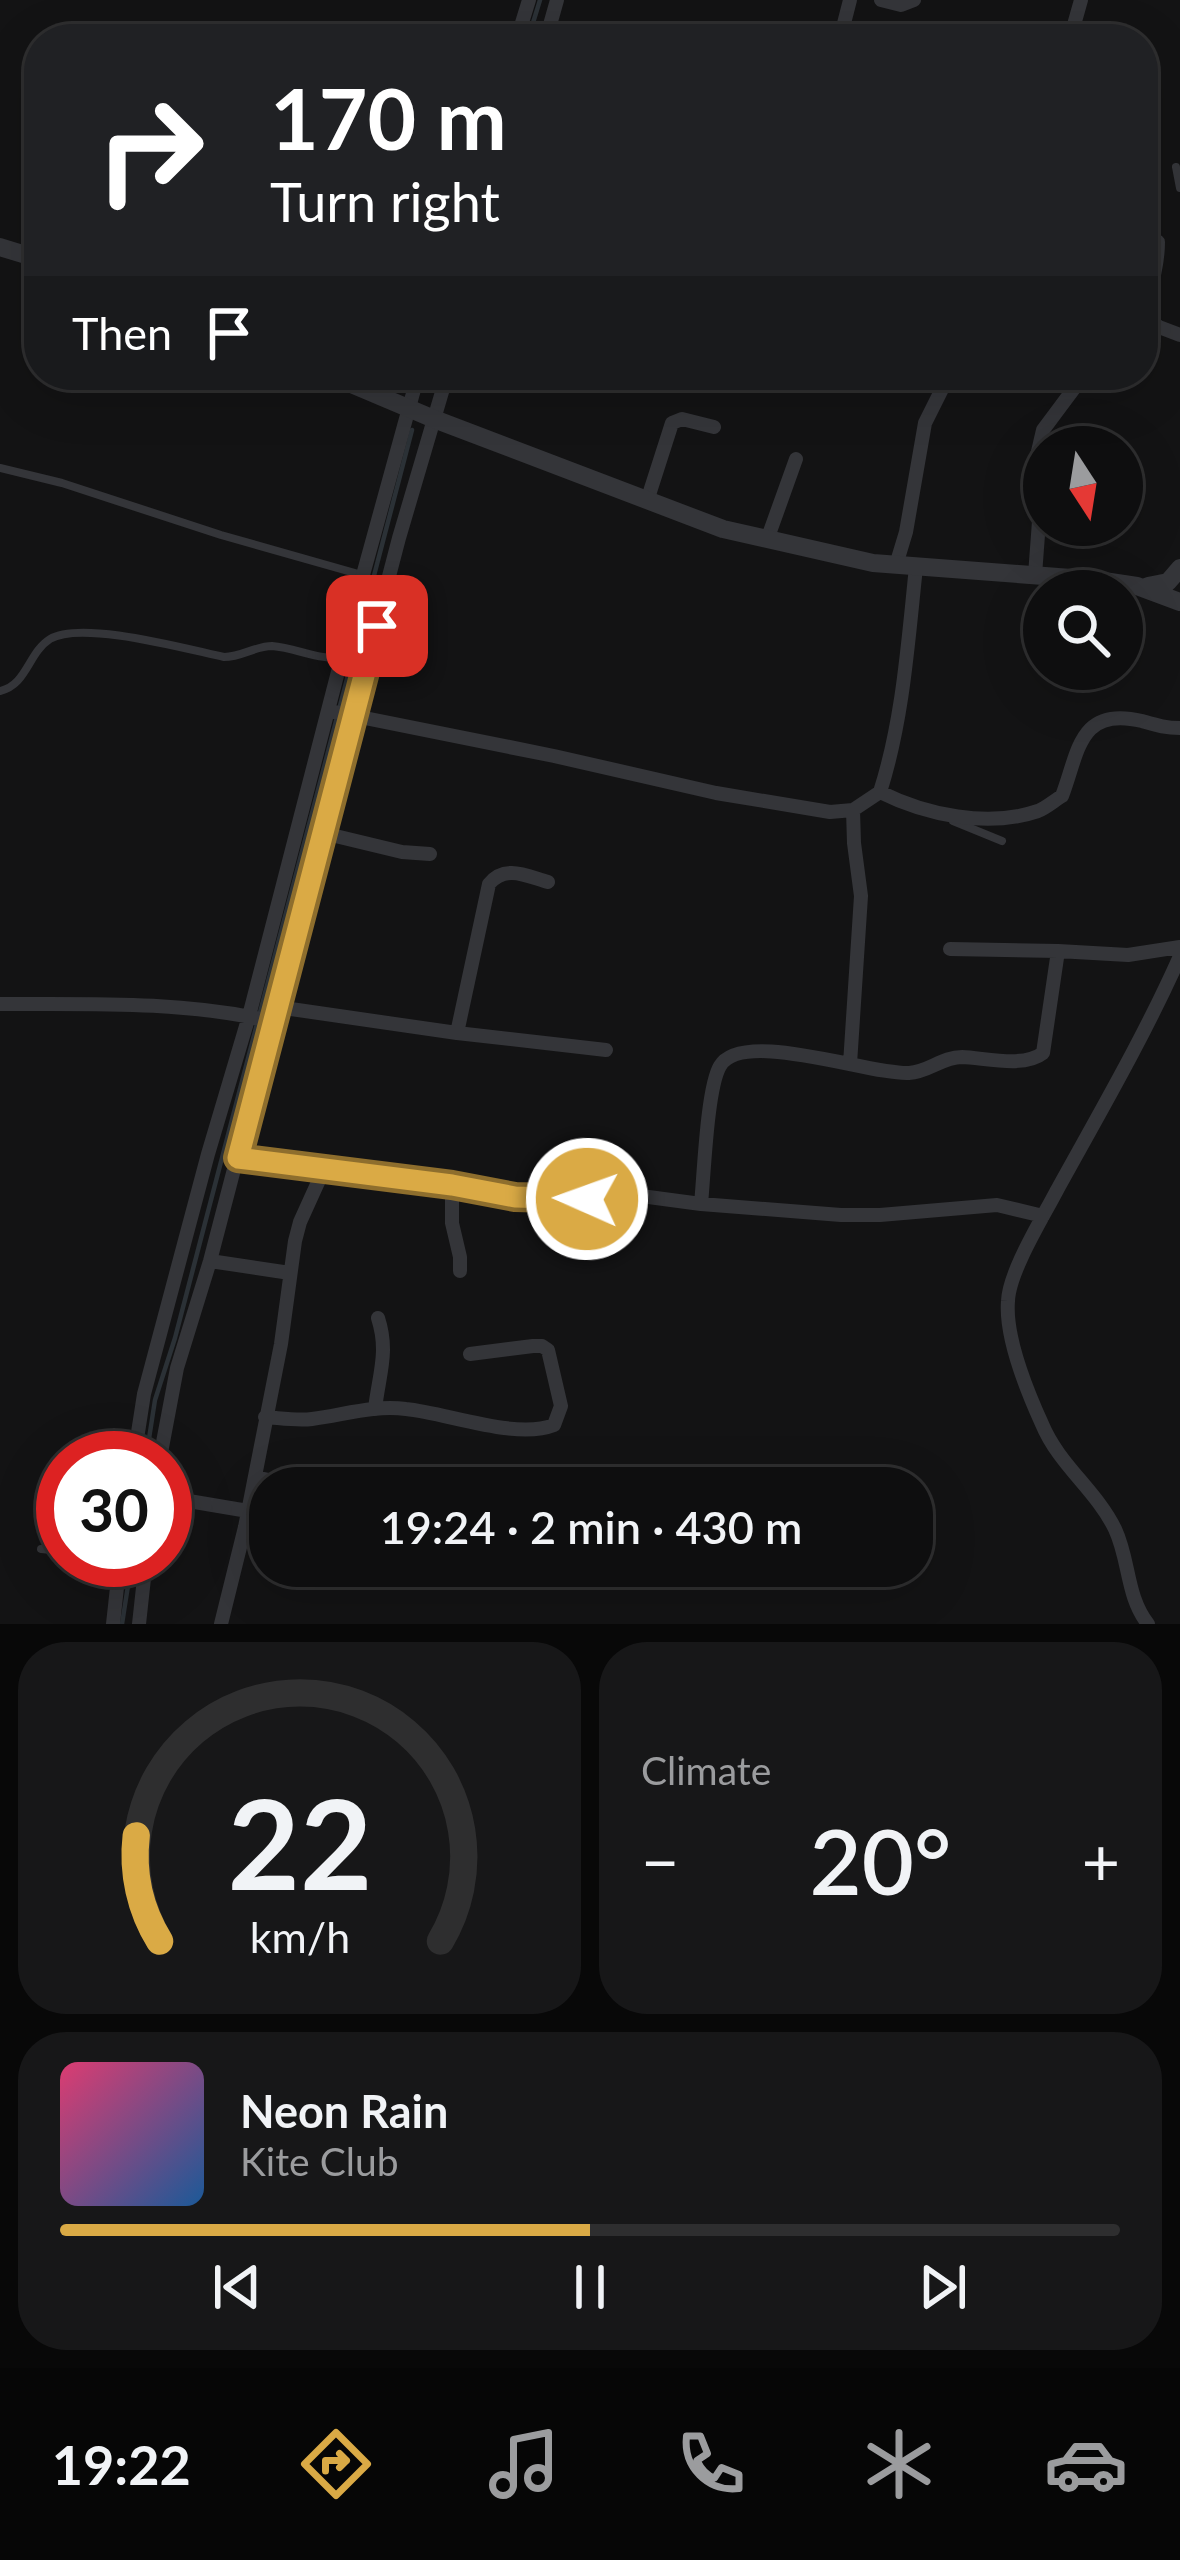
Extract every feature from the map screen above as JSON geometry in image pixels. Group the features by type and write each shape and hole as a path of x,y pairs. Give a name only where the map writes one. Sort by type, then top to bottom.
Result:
{"street":[{"path":"881,0 901,5 914,0"},
{"path":"364,390 723,529 953,575 1023,584"},
{"path":"138,1431 208,1154 265,1017 323,833 342,713 343,658 414,390"},
{"path":"164,1431 174,1371 238,1158 265,1017 342,713 443,390"},
{"path":"342,713 716,793 830,812 853,810 880,792 888,767 904,678 912,567 906,532 925,423 942,390"},
{"path":"1035,570 1040,508 1036,460 1043,430 1072,390"},
{"path":"647,501 672,423 682,419 715,427"},
{"path":"767,540 796,459"},
{"path":"912,567 1023,574"},
{"path":"1143,589 1168,582 1180,568"},
{"path":"1143,596 1176,607 1180,579"},
{"path":"880,792 940,815 1016,816 1038,811 1058,799 1073,757 1101,719 1180,728"},
{"path":"850,1064 861,896 853,810"},
{"path":"323,833 402,853 430,854"},
{"path":"458,1033 489,884 511,872 548,882"},
{"path":"950,949 1128,955 1180,952 1154,1015 1043,1216 1008,1295 1018,1359 1043,1428 1055,1452 1115,1529 1144,1623"},
{"path":"701,1204 712,1095 720,1065 729,1056 787,1051 910,1073 954,1057 1039,1058 1058,951"},
{"path":"0,1004 157,1007 606,1050"},
{"path":"238,1158 515,1197 641,1196 841,1215 997,1205 1043,1216"},
{"path":"257,1467 300,1222 324,1169"},
{"path":"452,1185 460,1271"},
{"path":"210,1261 290,1273"},
{"path":"376,1409 385,1354 378,1318"},
{"path":"265,1417 307,1420 341,1412 408,1409 513,1427 541,1430 554,1425 561,1406 548,1350 533,1346 470,1354"},
{"path":"144,1394 174,1371"},
{"path":"192,1502 248,1511"},
{"path":"221,1624 249,1506"},
{"path":"113,1624 117,1587"},
{"path":"139,1624 143,1587"}],"lane":[{"path":"1176,167 1180,188"},
{"path":"0,467 363,575"},
{"path":"0,691 16,684 52,638 77,631 224,656 268,646 318,658 343,658"},
{"path":"940,815 1001,842"}],"waterway":[{"path":"533,24 540,0"},
{"path":"150,1431 412,430"},
{"path":"122,1624 128,1587"}],"route":[{"path":"377,626 238,1158 515,1197 587,1199"}]}
